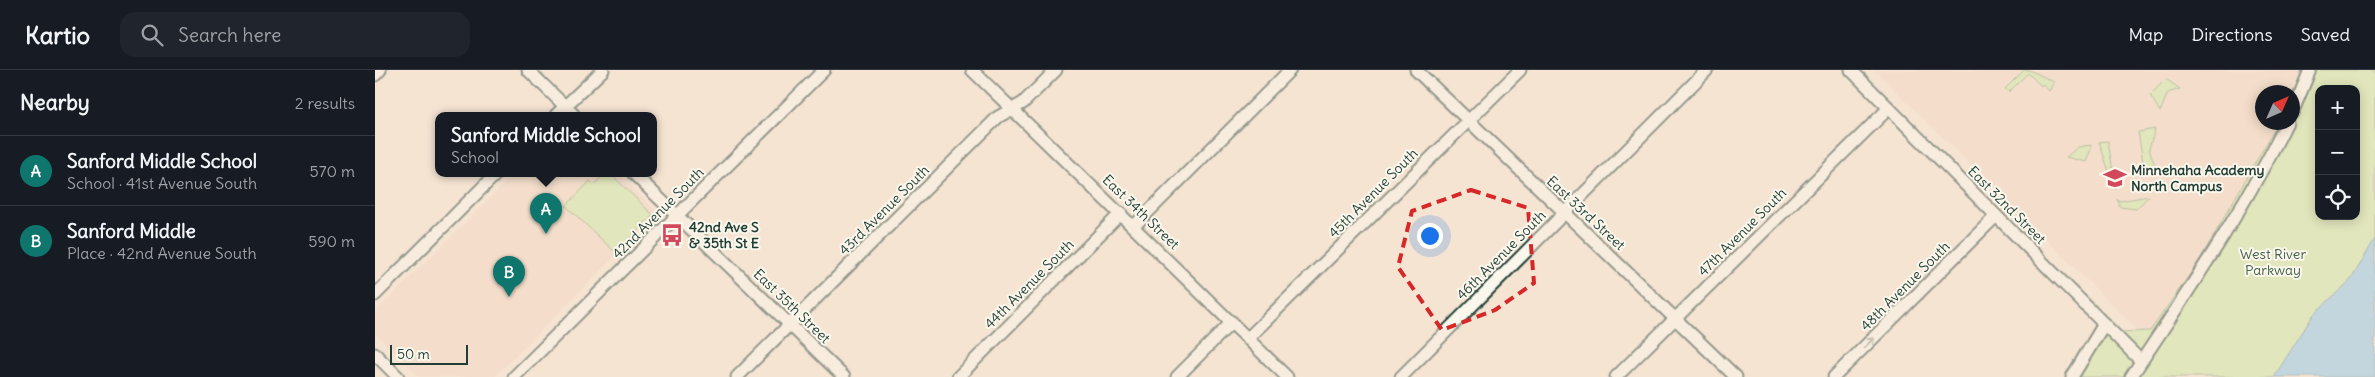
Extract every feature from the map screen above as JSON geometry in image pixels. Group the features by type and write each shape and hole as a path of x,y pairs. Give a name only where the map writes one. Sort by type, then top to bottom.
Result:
{"street":[{"path":"375,75 380,70"},
{"path":"527,70 569,111 603,70"},
{"name":"42nd Avenue South","path":"514,377 823,70"},
{"name":"East 34th Street","path":"972,70 1121,213 1287,377"},
{"name":"43rd Avenue South","path":"737,377 998,117 1013,110 1057,70"},
{"path":"1134,226 1290,70"},
{"name":"East 33rd Street","path":"1416,70 1736,377"},
{"name":"45th Avenue South","path":"1247,338 1520,70"},
{"name":"46th Avenue South","path":"1401,377 1707,70"},
{"name":"East 32nd Street","path":"1851,70 2141,361"},
{"path":"2300,93 2309,70"},
{"name":"47th Avenue South","path":"1616,377 1889,108"},
{"path":"2131,377 2202,272 2256,181 2283,130"},
{"path":"375,295 493,177"},
{"name":"East 35th Street","path":"637,177 844,377"},
{"name":"44th Avenue South","path":"957,377 1121,213"},
{"name":"48th Avenue South","path":"1834,377 1996,216"},
{"path":"1177,377 1232,322"},
{"path":"2072,377 2104,324"},
{"path":"375,354 398,377"}],"highlighted area":[{"path":"1471,190 1528,208 1534,283 1495,310 1442,330 1398,267 1412,211"}],"shaded area":[{"name":"Minnehaha Academy North Campus","path":"1874,70 2303,70 2297,85 2255,85 2255,130 2274,130 2199,261 2150,331 2139,332"},
{"path":"511,177 621,177 659,213 495,377 419,377 375,334 375,312"}],"green space":[{"path":"2024,70 2030,70 2054,82 2049,91 2028,73 2009,92 2005,89"},
{"name":"West River Parkway","path":"2303,70 2375,70 2375,239 2351,280 2314,314 2274,377 2079,377 2105,332 2150,331 2199,261 2274,130 2300,130 2300,85 2297,85"},
{"path":"2166,79 2180,89 2168,93 2160,112 2150,95"},
{"path":"2155,129 2149,149 2155,165 2144,168 2138,132"},
{"path":"2108,141 2116,189 2099,142"},
{"path":"2091,145 2086,162 2066,157 2078,147"},
{"path":"601,177 614,177 653,215 616,253 566,206 590,181 594,185"},
{"path":"2149,196 2136,209 2120,207 2117,199 2119,201"}],"water":[{"path":"2375,239 2375,377 2274,377 2314,314 2351,280"}],"place":[{"name":"Minnehaha Academy North Campus","path":"2115,178"},
{"name":"Sanford Middle School","path":"546,234"},
{"name":"42nd Ave S & 35th St E","path":"672,235"},
{"name":"Sanford Middle","path":"509,297"}]}
